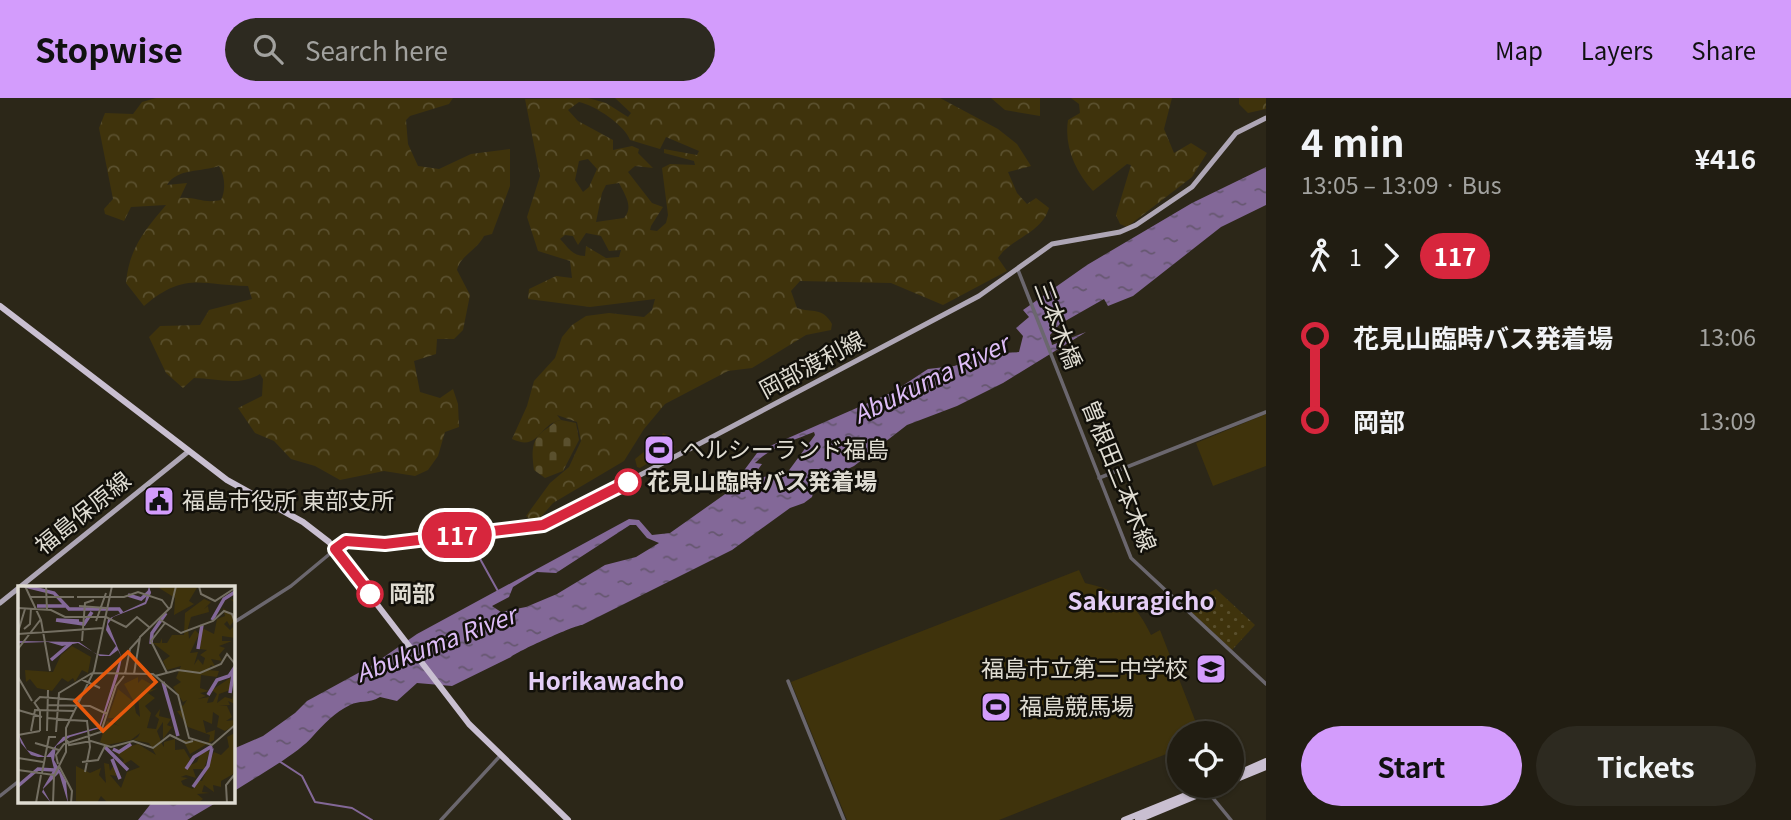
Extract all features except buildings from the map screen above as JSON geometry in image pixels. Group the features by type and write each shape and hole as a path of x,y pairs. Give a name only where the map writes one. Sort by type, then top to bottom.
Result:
{"highway":[{"path":"0,306 187,452 247,494 313,528 334,551 455,709 562,820"},
{"path":"499,757 568,820"},
{"path":"1244,773 1266,764"},
{"path":"1124,820 1182,798"},
{"path":"1138,820 1186,798"}],"main road":[{"name":"岡部渡利線","path":"334,551 348,540 397,542 511,530 553,521 971,301 1056,242 1120,232 1136,225 1198,181 1236,133 1266,118"},
{"name":"福島保原線","path":"21,586 187,452"},
{"name":"福島保原線","path":"0,603 18,588"}],"street":[{"name":"三本木橋","path":"1017,269 1065,393"},
{"name":"曽根田三本木線","path":"1065,393 1135,565 1266,684"},
{"path":"1099,478 1266,412"},
{"path":"234,621 291,586 334,551"},
{"path":"788,681 844,820"},
{"path":"441,820 499,757"},
{"path":"0,796 18,782"},
{"path":"1215,798 1231,820"}],"green space":[{"path":"156,98 453,98 449,104 410,116 406,120 408,144 418,166 439,169 471,154 510,149 510,186 492,234 484,236 461,261 457,270 470,295 463,330 454,339 437,339 436,354 414,361 420,392 440,398 453,389 458,404 459,427 445,432 438,456 428,470 415,476 384,471 340,480 315,466 291,459 274,441 255,433 238,408 262,396 263,379 260,374 235,381 194,378 183,388 166,373 149,337 160,326 200,325 209,310 252,299 248,286 193,282 171,288 144,306 126,283 134,250 166,205 131,207 124,221 105,214 104,209 113,199 99,128 105,113 133,114 142,102","holes":["219,166 224,179 221,200 180,198 187,183 167,185 183,173"]},
{"path":"588,98 606,103 628,117 631,113 615,98 940,98 998,129 1017,144 1031,166 1008,172 1017,193 1027,204 1036,198 1049,208 1033,230 1010,245 998,258 1007,271 943,305 891,283 800,281 791,291 797,308 825,315 832,324 831,330 806,335 752,368 728,371 665,404 644,429 624,461 553,503 540,518 532,521 526,516 550,483 569,467 581,441 577,422 557,415 561,420 553,422 534,440 521,442 512,439 527,406 534,381 555,358 562,337 572,325 586,316 609,313 644,317 652,310 655,299 590,307 528,299 529,289 556,276 572,278 570,261 538,251 527,217 540,176 525,99","holes":["579,102 616,122 630,140 660,149 666,137 699,151 697,155 664,149 664,153 694,161 695,165 670,164 662,168 668,215 666,223 657,231 650,230 663,207 652,203 628,172 635,166 653,168 638,153 639,149 632,146 613,150 613,140 578,121 568,110","588,159 597,169 589,187 583,192 575,180 579,161","619,183 628,201 627,214 624,218 596,222 606,185","586,233 601,236 609,251 621,250 619,257 606,258 586,246 585,256 581,256 560,239 565,235 573,236 578,245"]},
{"path":"991,98 1040,98 1040,116 1005,110"},
{"path":"1071,98 1172,98 1164,129 1174,153 1191,143 1207,153 1192,177 1127,227 1120,224 1116,215 1131,165 1127,164 1093,191 1076,167 1069,149 1068,120 1080,113 1079,104"},
{"path":"1239,98 1266,98 1266,109 1248,113 1239,104"},
{"path":"1266,414 1266,466 1213,486 1196,443"},
{"path":"561,420 576,423 579,440 563,471 545,478 534,470 533,447 541,433"},
{"name":"ヘルシーランド福島","path":"663,433 669,436 675,447 640,468 637,467 635,459 660,439"},
{"name":"福島競馬場","path":"1079,570 1085,583 1117,594 1133,607 1151,635 1160,630 1195,721 1167,721 1167,754 999,820 847,820 791,682"},
{"path":"1216,589 1255,625 1232,650 1185,606"}],"water":[{"name":"Abukuma River","path":"1266,167 1266,205 1221,227 1133,296 1108,306 1104,299 1060,324 1050,335 1052,345 1086,332 1003,383 957,406 907,425 854,466 815,485 812,497 790,508 732,550 452,686 417,683 397,701 380,697 350,705 339,711 297,750 234,791 234,749 263,736 307,701 371,666 417,634 629,519 639,520 652,535 670,533 728,492 757,453 770,446 893,392 928,369 954,366 993,354 1019,352 1023,336 1016,328 1029,317 1023,310 1087,265 1192,203","holes":["814,432 815,435 787,473 751,479 762,464 755,463 761,457 783,444","630,525 636,525 647,538 659,543 636,557 605,565 557,594 526,607 501,612 492,606 509,597 513,587 537,572 556,573"]},
{"path":"152,802 217,802 187,820 138,820"}],"waterway":[{"path":"476,522 478,531"},
{"name":"Abukuma River","path":"479,537 479,557 499,593"},
{"path":"279,761 302,776 315,802 352,808 372,820"}],"bus line":[{"name":"117","path":"370,594 335,549 346,541 385,544 543,525 628,482"}],"place":[{"name":"ヘルシーランド福島","path":"659,450"},
{"name":"花見山臨時バス発着場","path":"628,482"},
{"name":"福島市役所 東部支所","path":"159,501"},
{"name":"岡部","path":"370,594"},
{"name":"福島市立第二中学校","path":"1211,669"},
{"name":"福島競馬場","path":"996,707"}],"district":[{"name":"Sakuragicho","path":"1141,602"},
{"name":"Horikawacho","path":"606,682"}]}
